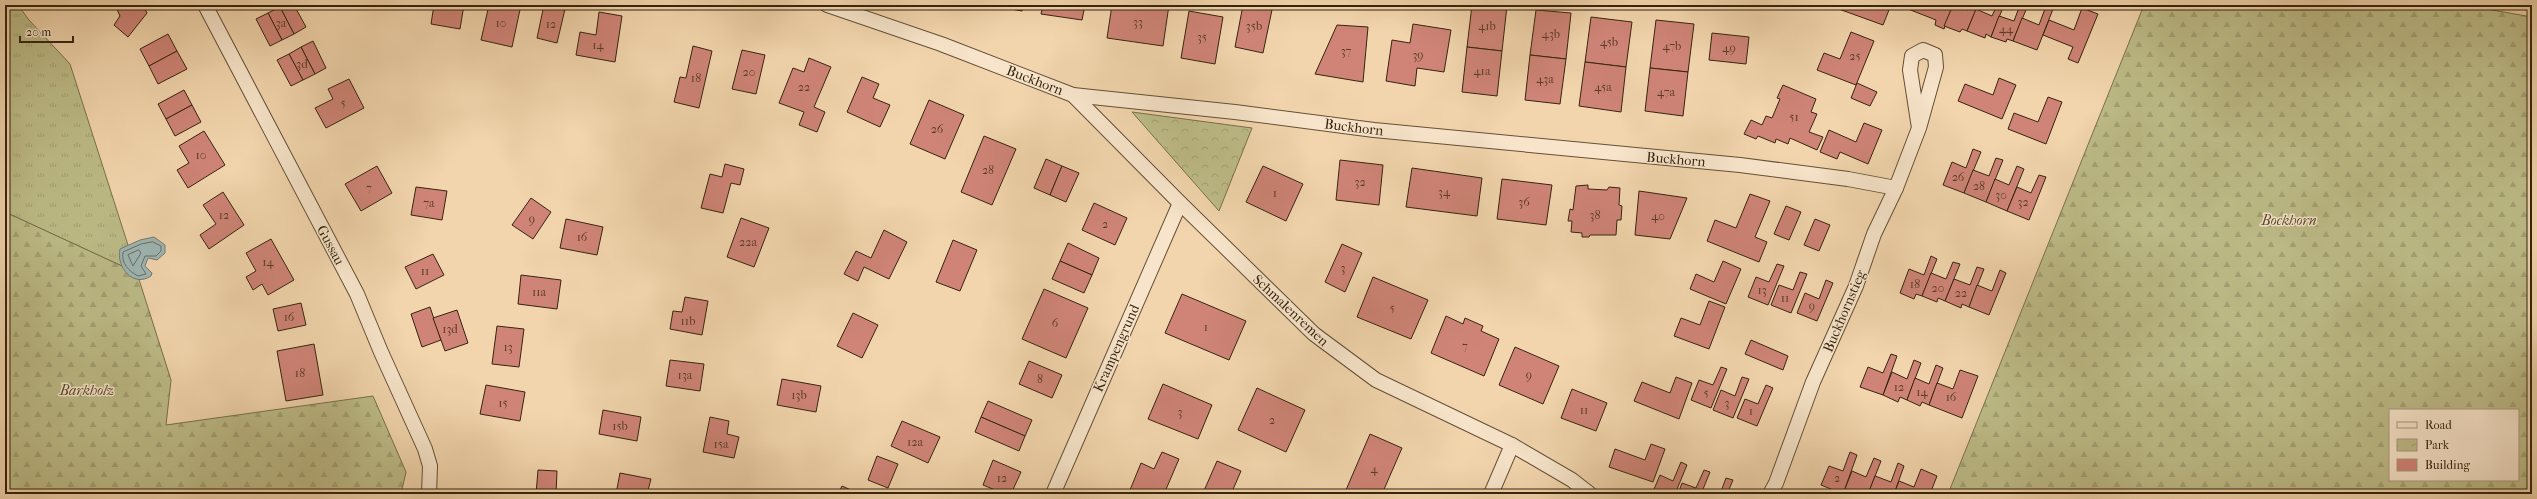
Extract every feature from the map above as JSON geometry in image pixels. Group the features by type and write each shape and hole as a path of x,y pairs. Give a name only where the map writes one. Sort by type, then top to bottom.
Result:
{"street":[{"name":"Gussau","path":"205,5 357,294 380,352 425,449 430,466 429,494"},
{"name":"Buckhorn","path":"827,5 941,44 1074,95 1235,112 1374,130 1740,165 1848,179 1896,188"},
{"name":"Schmalenremen","path":"1074,95 1180,203 1314,334 1376,380 1512,445 1572,480 1590,494"},
{"name":"Buckhornstieg","path":"1770,494 1776,483 1813,382 1856,286 1874,234 1896,188 1919,128"},
{"name":"Krampengrund","path":"1053,494 1180,203"},
{"path":"1491,494 1512,445"}],"green space":[{"path":"5,5 18,5 29,20 70,64 136,270 124,267 5,212"},
{"name":"Bockhorn","path":"2144,5 2464,5 2532,17 2532,494 1948,494"},
{"path":"1132,112 1252,128 1219,211"},
{"name":"Barkholz","path":"5,212 124,267 136,270 171,380 166,425 373,396 406,472 401,494 5,494"}],"water":[{"path":"154,237 165,245 165,253 157,260 148,258 145,266 152,273 151,276 144,279 138,279 127,274 123,269 119,256 120,249 140,240"}],"building":[{"path":"115,5 143,5 147,13 128,37 114,25 120,16"},
{"path":"284,5 294,5 306,27 294,34 280,7"},
{"path":"434,5 464,5 460,29 431,24"},
{"path":"489,5 521,5 512,47 481,40"},
{"path":"544,5 565,9 557,43 537,38"},
{"path":"989,5 1024,5 1022,11"},
{"path":"1043,5 1085,5 1082,20 1041,14"},
{"path":"1112,5 1169,5 1163,46 1107,38"},
{"path":"1243,5 1273,5 1263,53 1235,47"},
{"path":"1472,5 1507,6 1502,51 1467,47"},
{"path":"1837,5 1891,5 1883,25 1836,8"},
{"path":"1903,5 1953,5 1944,29 1935,25 1936,20 1903,7"},
{"path":"1953,5 1968,10 1970,5 1978,5 1967,31 1962,29 1960,32 1944,26"},
{"path":"1997,5 2004,5 1991,37 1986,34 1985,38 1967,31 1976,9 1992,16"},
{"path":"2020,5 2028,5 2013,41 2007,39 2006,42 1991,37 1999,16 2014,21"},
{"path":"2046,6 2053,9 2037,50 2013,41 2022,18 2039,25"},
{"path":"280,7 294,34 282,40 268,13"},
{"path":"2082,8 2098,14 2078,63 2068,59 2073,47 2043,35 2049,20 2074,30"},
{"path":"1536,10 1571,13 1566,59 1530,55"},
{"path":"1189,11 1223,17 1215,64 1181,58"},
{"path":"599,12 622,16 615,62 576,55 580,32 596,35"},
{"path":"268,13 282,40 270,46 256,19"},
{"path":"1591,17 1632,22 1626,67 1585,62"},
{"path":"1656,20 1694,24 1688,72 1650,68"},
{"path":"1413,24 1451,30 1444,72 1417,68 1415,86 1386,81 1392,40 1410,43"},
{"path":"1337,25 1368,27 1363,82 1315,74"},
{"path":"1851,32 1874,41 1856,85 1817,70 1824,53 1840,59"},
{"path":"1712,33 1749,37 1746,64 1709,60"},
{"path":"168,34 177,51 149,66 140,49"},
{"path":"313,41 326,68 315,74 301,47"},
{"path":"693,46 712,51 699,108 674,102 680,77 686,78"},
{"path":"301,47 315,74 303,80 289,54"},
{"path":"1467,47 1502,51 1497,96 1462,92"},
{"path":"742,50 765,55 756,94 732,89"},
{"path":"177,51 187,69 158,84 149,66"},
{"path":"289,54 303,80 291,86 277,60"},
{"path":"1530,55 1566,59 1560,104 1525,100"},
{"path":"809,58 831,67 814,107 825,112 817,132 799,125 804,112 779,103 793,68 804,72"},
{"path":"1585,62 1626,67 1621,112 1579,106"},
{"path":"1650,68 1688,72 1683,116 1645,111"},
{"path":"862,77 879,84 873,98 890,105 880,127 847,112"},
{"path":"1999,78 2016,85 2002,119 1958,101 1965,84 1993,95"},
{"path":"349,79 364,108 326,128 315,108 333,99 328,89"},
{"path":"1857,83 1877,92 1870,106 1851,98"},
{"path":"1783,85 1816,99 1811,112 1817,114 1809,132 1823,137 1817,150 1790,138 1788,144 1776,139 1775,143 1758,136 1756,139 1744,134 1751,120 1762,125 1766,116 1772,118 1780,99 1777,98"},
{"path":"184,90 192,105 166,119 158,104"},
{"path":"2048,97 2062,102 2046,144 2008,129 2014,113 2038,122"},
{"path":"929,100 964,115 945,159 910,144"},
{"path":"192,105 201,122 175,136 166,119"},
{"path":"1864,123 1882,130 1868,164 1840,152 1837,159 1820,152 1829,130 1856,142"},
{"path":"204,131 225,165 188,188 177,170 189,163 179,146"},
{"path":"984,136 1016,149 992,205 961,192"},
{"path":"1973,149 1981,152 1964,193 1943,185 1952,162 1966,168"},
{"path":"1996,158 2003,160 1986,202 1964,193 1973,170 1989,176"},
{"path":"1046,159 1062,166 1050,195 1034,188"},
{"path":"1340,160 1383,165 1379,205 1336,200"},
{"path":"725,164 744,169 740,185 731,183 723,213 701,208 710,174 722,177"},
{"path":"377,166 392,193 361,211 345,184"},
{"path":"1062,166 1079,173 1066,202 1050,195"},
{"path":"1263,166 1303,184 1286,221 1246,202"},
{"path":"2017,166 2024,169 2007,211 1986,202 1995,179 2009,185"},
{"path":"1412,168 1482,178 1477,216 1406,207"},
{"path":"2039,175 2046,177 2029,220 2007,211 2017,187 2031,193"},
{"path":"1502,179 1552,185 1546,225 1497,219"},
{"path":"1588,185 1588,189 1607,190 1609,187 1620,188 1619,205 1622,206 1621,220 1617,220 1616,235 1590,235 1589,237 1582,237 1582,233 1571,232 1572,221 1568,221 1570,209 1573,210 1576,186"},
{"path":"416,187 447,191 442,220 411,215"},
{"path":"1639,191 1687,198 1670,239 1635,235"},
{"path":"223,192 244,225 209,249 200,235 216,224 203,205"},
{"path":"1750,194 1770,201 1755,237 1767,242 1759,262 1707,241 1715,220 1736,228"},
{"path":"531,198 551,212 533,239 512,225"},
{"path":"1094,203 1127,218 1115,245 1082,230"},
{"path":"1786,206 1801,212 1789,240 1774,234"},
{"path":"741,218 769,228 754,267 727,257"},
{"path":"566,219 603,227 597,255 560,248"},
{"path":"1815,219 1830,225 1819,251 1804,245"},
{"path":"884,230 907,242 889,279 864,267 858,281 844,274 856,251 871,258"},
{"path":"271,239 294,280 268,295 262,284 253,290 246,277 256,271 246,253"},
{"path":"953,240 977,250 960,291 936,282"},
{"path":"1068,243 1099,258 1092,275 1060,261"},
{"path":"1342,244 1362,253 1345,292 1325,282"},
{"path":"433,254 444,275 416,289 405,267"},
{"path":"1931,256 1937,259 1922,296 1916,294 1914,299 1900,293 1909,269 1924,275"},
{"path":"1060,261 1092,275 1084,293 1052,279"},
{"path":"1723,261 1741,269 1726,304 1690,289 1696,274 1714,282"},
{"path":"1953,262 1960,264 1945,301 1938,298 1937,302 1922,296 1931,273 1946,279"},
{"path":"1777,264 1784,266 1768,305 1748,297 1756,277 1769,282"},
{"path":"1977,267 1984,269 1969,307 1962,304 1961,308 1945,301 1954,279 1970,285"},
{"path":"2000,270 2006,273 1989,315 1969,307 1977,285 1992,291"},
{"path":"1800,272 1807,274 1791,313 1771,305 1779,285 1793,290"},
{"path":"521,275 561,280 557,309 518,304"},
{"path":"1373,277 1428,300 1411,339 1357,317"},
{"path":"1826,280 1833,283 1817,321 1797,313 1805,293 1819,299"},
{"path":"1044,289 1088,308 1066,358 1022,339"},
{"path":"1182,294 1246,321 1229,360 1165,333"},
{"path":"685,297 708,301 702,335 670,329 673,311 682,312"},
{"path":"1709,301 1725,307 1709,349 1674,336 1681,318 1700,325"},
{"path":"301,303 306,325 278,331 273,309"},
{"path":"430,307 441,340 422,347 411,314"},
{"path":"457,310 468,343 445,351 433,318"},
{"path":"853,313 878,325 862,358 837,346"},
{"path":"1446,316 1463,324 1465,318 1483,326 1481,331 1499,339 1484,376 1431,353"},
{"path":"497,326 524,329 519,367 492,364"},
{"path":"1751,340 1788,356 1783,370 1745,354"},
{"path":"314,344 323,395 286,401 277,351"},
{"path":"1515,347 1559,366 1543,404 1499,385"},
{"path":"1891,354 1897,356 1883,395 1860,387 1868,367 1883,373"},
{"path":"670,360 704,364 700,391 666,386"},
{"path":"1914,360 1921,363 1907,400 1900,397 1898,402 1883,395 1892,372 1907,379"},
{"path":"1029,361 1062,375 1052,398 1019,384"},
{"path":"1936,365 1943,368 1929,405 1922,402 1920,406 1907,400 1915,378 1929,384"},
{"path":"1721,367 1727,369 1711,408 1691,400 1699,380 1713,385"},
{"path":"1960,370 1978,376 1962,418 1929,405 1937,383 1953,389"},
{"path":"1676,377 1692,383 1679,419 1634,401 1642,382 1670,393"},
{"path":"1742,377 1749,379 1733,418 1713,410 1721,390 1735,396"},
{"path":"782,379 821,386 816,412 777,405"},
{"path":"1163,384 1212,405 1198,439 1148,419"},
{"path":"486,385 525,392 520,421 480,414"},
{"path":"1766,385 1773,388 1757,426 1737,418 1745,399 1758,404"},
{"path":"1257,388 1305,410 1286,452 1238,430"},
{"path":"1572,389 1607,403 1596,431 1561,418"},
{"path":"988,401 1032,420 1025,436 981,417"},
{"path":"603,410 641,417 637,441 599,434"},
{"path":"710,417 729,421 727,434 739,437 734,458 703,452"},
{"path":"981,417 1025,436 1019,451 975,432"},
{"path":"902,421 940,437 928,463 891,446"},
{"path":"1370,434 1402,448 1382,494 1355,494 1346,490"},
{"path":"1651,444 1665,449 1653,482 1609,467 1615,449 1645,460"},
{"path":"1162,452 1179,459 1164,494 1139,494 1130,490 1141,463 1154,469"},
{"path":"1850,452 1857,455 1843,494 1821,485 1829,466 1843,471"},
{"path":"877,456 898,464 888,488 868,480"},
{"path":"1874,458 1881,461 1868,494 1843,494 1852,471 1866,477"},
{"path":"993,460 1021,472 1011,494 1005,494 983,485"},
{"path":"1217,461 1241,471 1231,494 1203,493"},
{"path":"1681,462 1687,465 1675,494 1652,494 1660,475 1673,481"},
{"path":"1898,463 1904,466 1894,494 1868,494 1875,476 1891,482"},
{"path":"1921,469 1937,476 1930,494 1894,494 1899,481 1914,487"},
{"path":"538,470 557,471 556,494 536,494"},
{"path":"1704,470 1710,472 1701,494 1678,494 1682,483 1696,488"},
{"path":"620,473 651,479 647,494 616,494"},
{"path":"1726,478 1733,480 1727,494 1720,494"},
{"path":"842,486 860,494 838,494"},
{"path":"737,490 764,494 736,494"}]}
